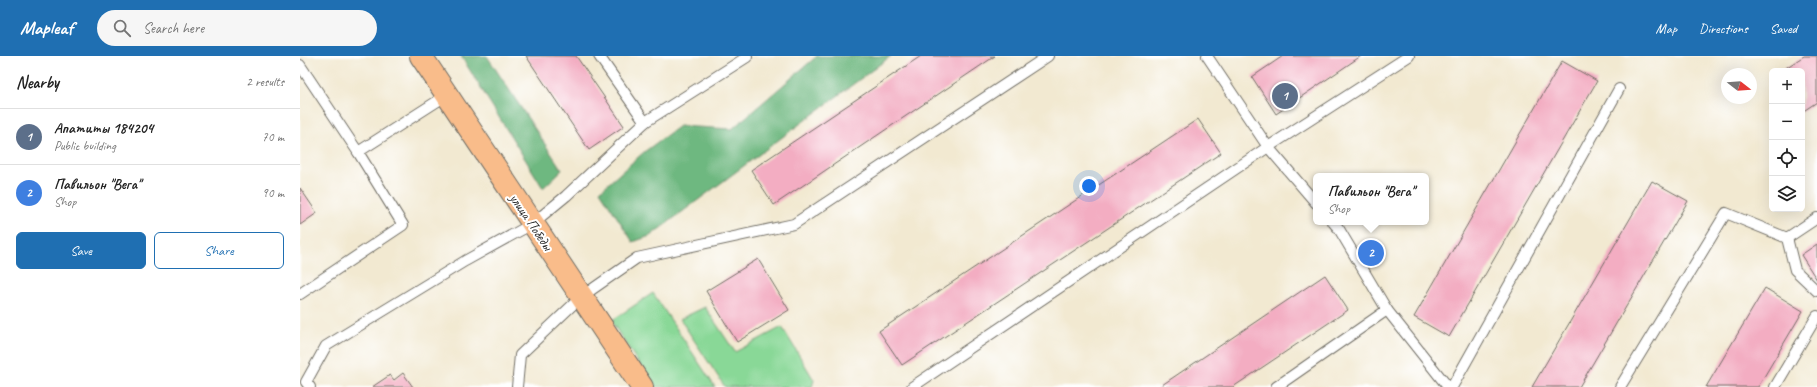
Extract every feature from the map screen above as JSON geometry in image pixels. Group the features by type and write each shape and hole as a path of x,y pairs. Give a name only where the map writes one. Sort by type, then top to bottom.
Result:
{"main road":[{"name":"улица Победы","path":"421,56 580,297 642,387"}],"lane":[{"path":"599,56 645,122"},
{"path":"310,387 306,382 326,346 465,261 532,224 566,196 645,122 748,56"},
{"path":"516,387 520,356 580,297 637,258 794,224 1048,56"},
{"path":"1207,56 1268,148 1313,200"},
{"path":"912,387 1268,148 1409,56"},
{"path":"300,65 358,152 403,225 300,294"},
{"path":"1452,387 1619,89"},
{"path":"358,152 447,95"},
{"path":"1620,387 1726,213 1787,238"},
{"path":"1787,238 1817,218"},
{"path":"1336,225 1388,310 1448,387"},
{"path":"1787,238 1795,270 1817,291"},
{"path":"1276,387 1388,310"},
{"path":"1775,387 1817,316"}],"green space":[{"path":"461,56 487,56 562,170 543,188"},
{"path":"817,56 891,56 650,236 633,242 600,191 644,152 679,126 732,129"},
{"path":"653,293 715,387 654,387 611,321"},
{"path":"705,307 735,352 782,327 814,380 812,387 725,387 680,319"}],"building":[{"path":"526,56 576,56 624,126 589,150"},
{"path":"921,56 995,56 774,205 751,170"},
{"path":"1283,56 1361,56 1276,114 1252,77"},
{"path":"1804,56 1817,56 1817,102 1805,110 1805,68 1786,68"},
{"path":"1562,61 1597,81 1449,337 1414,317"},
{"path":"1198,119 1221,153 902,365 879,331"},
{"path":"1652,181 1688,201 1579,387 1532,387"},
{"path":"300,188 317,213 300,225"},
{"path":"1817,244 1817,280 1801,255"},
{"path":"758,259 789,310 737,342 706,291"},
{"path":"1325,275 1348,310 1233,387 1159,387"},
{"path":"1765,288 1803,311 1758,387 1706,387"},
{"path":"403,373 413,387 372,387 390,375 394,380"}],"place":[{"name":"Апатиты 184204","path":"1285,96"},
{"name":"Павильон \"Вега\"","path":"1371,253"}]}
